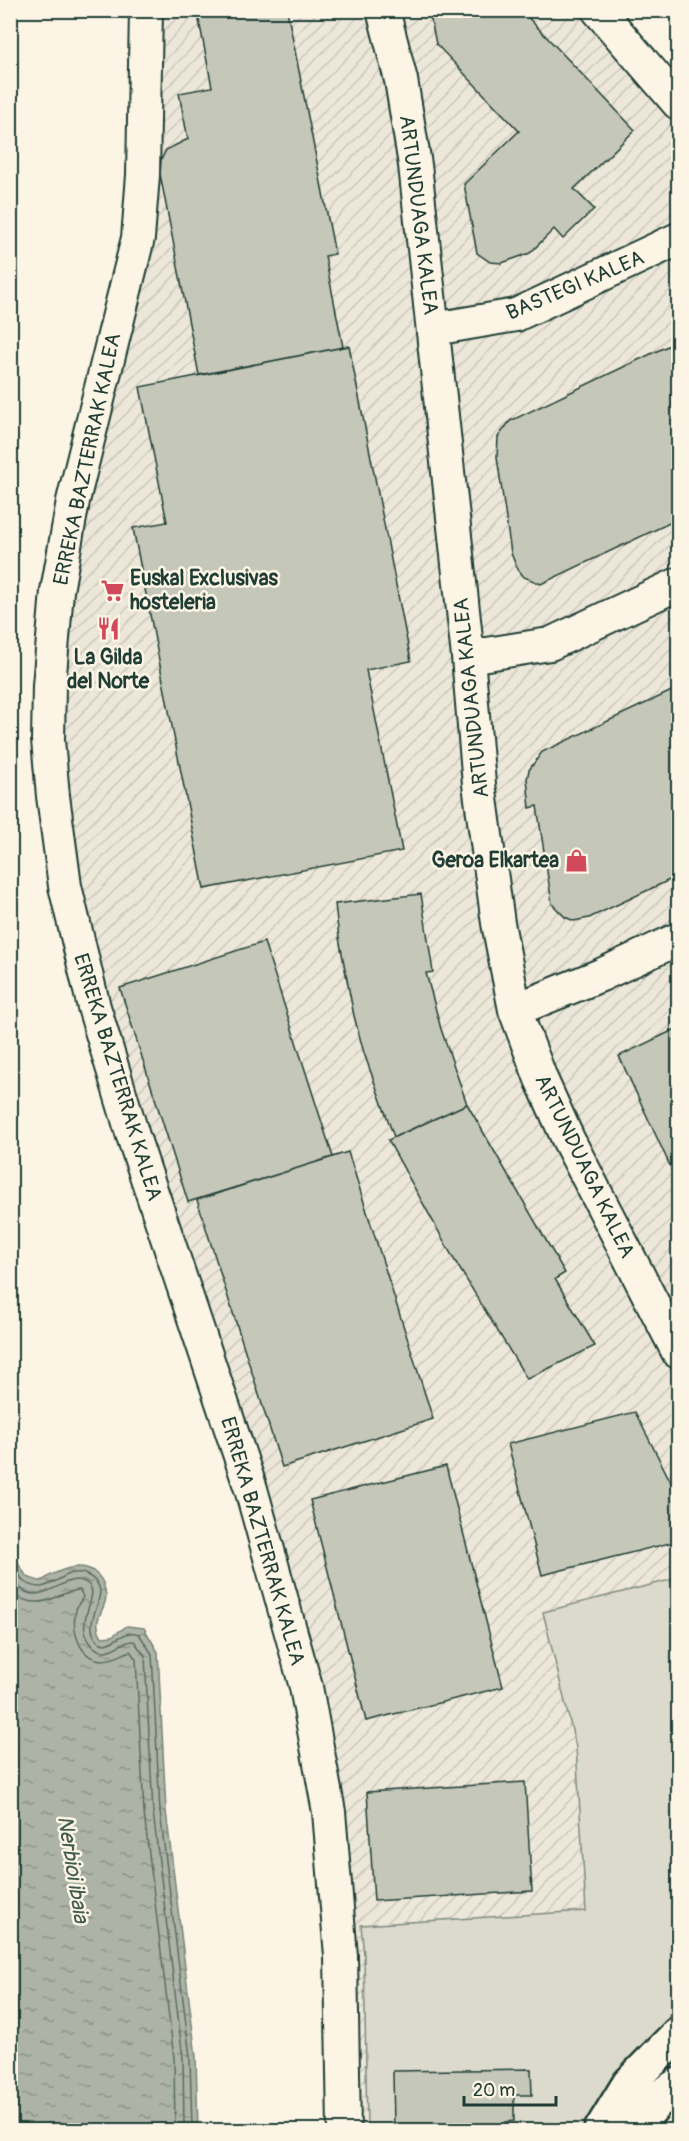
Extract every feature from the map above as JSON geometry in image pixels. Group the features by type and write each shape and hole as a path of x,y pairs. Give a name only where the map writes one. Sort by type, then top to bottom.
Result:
{"main road":[{"path":"602,2130 629,2084 678,2034"},
{"path":"636,2130 641,2120 667,2092 678,2085"}],"street":[{"name":"ERREKA BAZTERRAK KALEA","path":"146,10 143,175 138,238 73,501 57,591 48,740 52,796 65,886 94,1007 133,1136 251,1490 306,1687 330,1823 341,1956 344,2130"},
{"name":"ARTUNDUAGA KALEA","path":"383,10 401,80 415,165 468,657 479,784 498,923 515,1010 541,1079 568,1139 667,1303 678,1352"},
{"path":"597,10 678,103"},
{"name":"BASTEGI KALEA","path":"434,329 516,315 678,239"},
{"path":"468,657 550,644 678,584"},
{"path":"515,1010 602,975 678,939"}],"shaded area":[{"path":"146,11 598,11 678,103 678,2034 601,2130 344,2130 306,1687 94,1007 49,686 138,238"},
{"path":"678,1578 678,2008 615,2074 589,2130 367,2130 364,1955 361,1925 586,1911 576,1747 543,1612"}],"water":[{"name":"Nerbioi ibaia","path":"11,1541 19,1565 27,1577 41,1581 59,1571 76,1567 93,1571 104,1584 106,1597 98,1624 102,1637 112,1636 127,1626 144,1628 158,1652 166,1811 196,2057 198,2130 11,2130"}],"building":[{"path":"197,10 287,10 335,254 325,256 343,347 199,375 160,174 161,160 166,150 188,139 179,93 212,87"},
{"path":"429,10 521,10 635,130 574,189 594,209 563,239 554,229 530,253 502,263 490,262 477,253 464,184 519,131 436,44"},
{"path":"678,341 678,519 541,584 524,577 517,568 511,553 497,457 498,437 510,421"},
{"path":"349,346 411,661 366,670 402,851 204,889 133,528 167,522 140,387"},
{"path":"678,688 678,876 589,918 574,921 565,917 552,904 537,806 530,808 527,779 529,770 542,752"},
{"path":"421,894 433,972 426,973 441,1029 467,1104 394,1137 364,1053 354,1016 335,904"},
{"path":"264,942 333,1157 188,1202 120,988"},
{"path":"678,1028 678,1183 619,1056"},
{"path":"467,1104 565,1273 555,1279 595,1346 527,1379 455,1261 388,1140"},
{"path":"348,1152 433,1419 282,1467 197,1200"},
{"path":"635,1412 675,1490 678,1505 678,1541 542,1575 508,1444"},
{"path":"446,1466 503,1687 366,1721 310,1500"},
{"path":"525,1782 532,1891 374,1901 367,1792"},
{"path":"531,2069 532,2095 514,2095 514,2121 505,2122 505,2130 394,2130 393,2071"}],"place":[{"name":"Euskal Exclusivas hosteleria","path":"112,590"},
{"name":"La Gilda del Norte","path":"108,629"},
{"name":"Geroa Elkartea","path":"577,860"}]}
